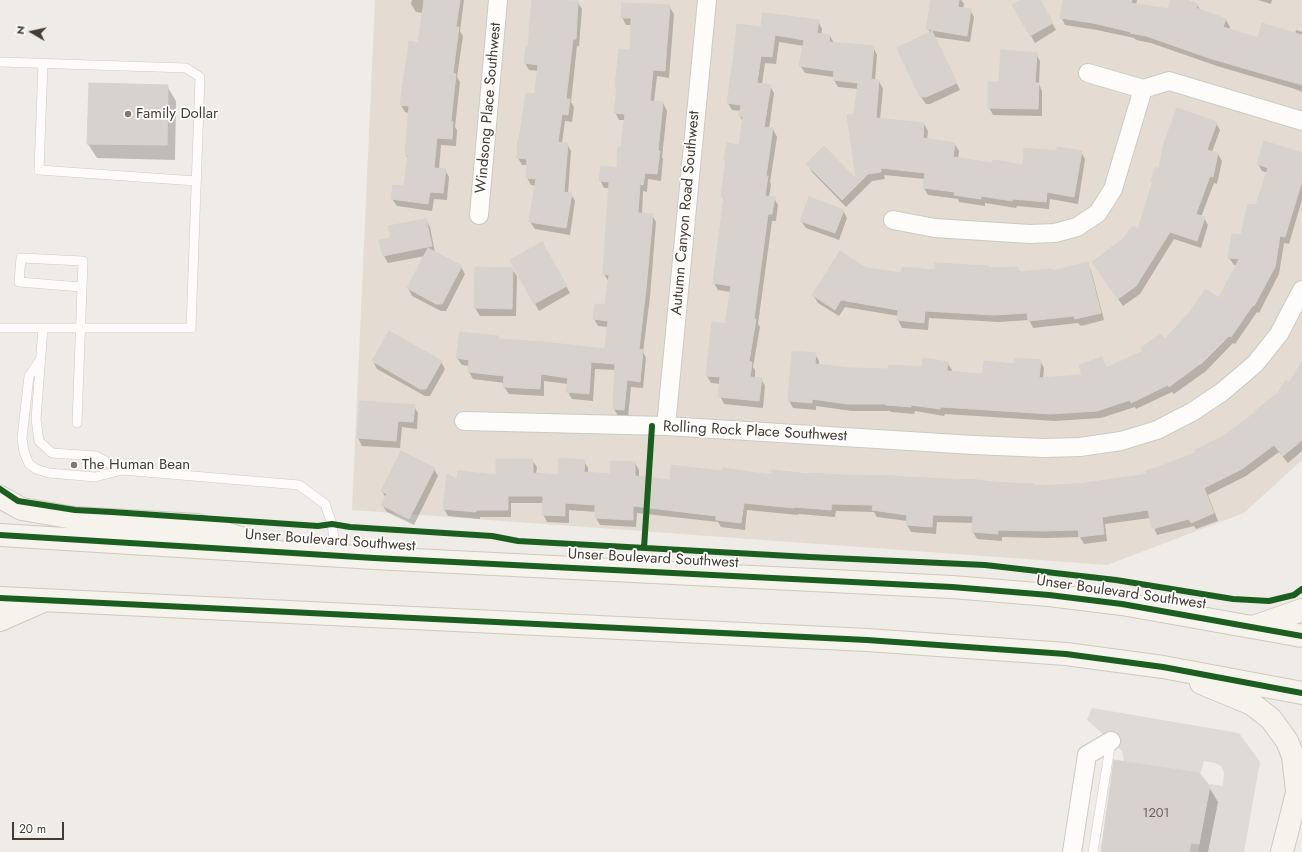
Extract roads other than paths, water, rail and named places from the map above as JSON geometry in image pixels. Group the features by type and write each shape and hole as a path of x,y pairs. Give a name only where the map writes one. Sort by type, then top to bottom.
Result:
{"main road":[{"path":"0,497 22,509 74,518 197,526 286,552"},
{"name":"Unser Boulevard Southwest","path":"0,535 336,555 952,587 1049,595 1122,604 1254,626 1302,636"},
{"path":"0,598 867,640 1066,654 1163,667 1302,693"},
{"path":"0,620 45,600"},
{"path":"1254,626 1302,610"},
{"path":"1163,667 1252,704 1271,719 1287,741 1300,782 1282,852"}],"street":[{"name":"Windsong Place Southwest","path":"479,215 498,0"},
{"name":"Autumn Canyon Road Southwest","path":"666,426 707,0"},
{"path":"1088,73 1143,89 1168,81 1302,121"},
{"path":"893,220 935,228 1030,234 1055,233 1077,227 1098,213 1113,189 1143,89"},
{"name":"Rolling Rock Place Southwest","path":"464,422 666,426 1044,448 1080,447 1121,441 1157,430 1192,412 1222,392 1256,364 1279,334 1302,290"},
{"path":"1072,852 1087,755 1111,741"}],"lane":[{"path":"0,62 186,68 200,77 191,328 0,328"},
{"path":"43,64 38,170 196,181"},
{"path":"77,423 83,261 21,258 19,282 81,287"},
{"path":"43,328 36,419 39,441 52,452 96,456 122,470"},
{"path":"40,360 29,376 22,438 24,452 29,464 36,470 49,473 95,477 122,470 299,486 325,504 332,524 336,555"},
{"path":"1093,852 1111,741"}],"place":[{"name":"Family Dollar","path":"128,114"},
{"name":"The Human Bean","path":"74,465"}]}
